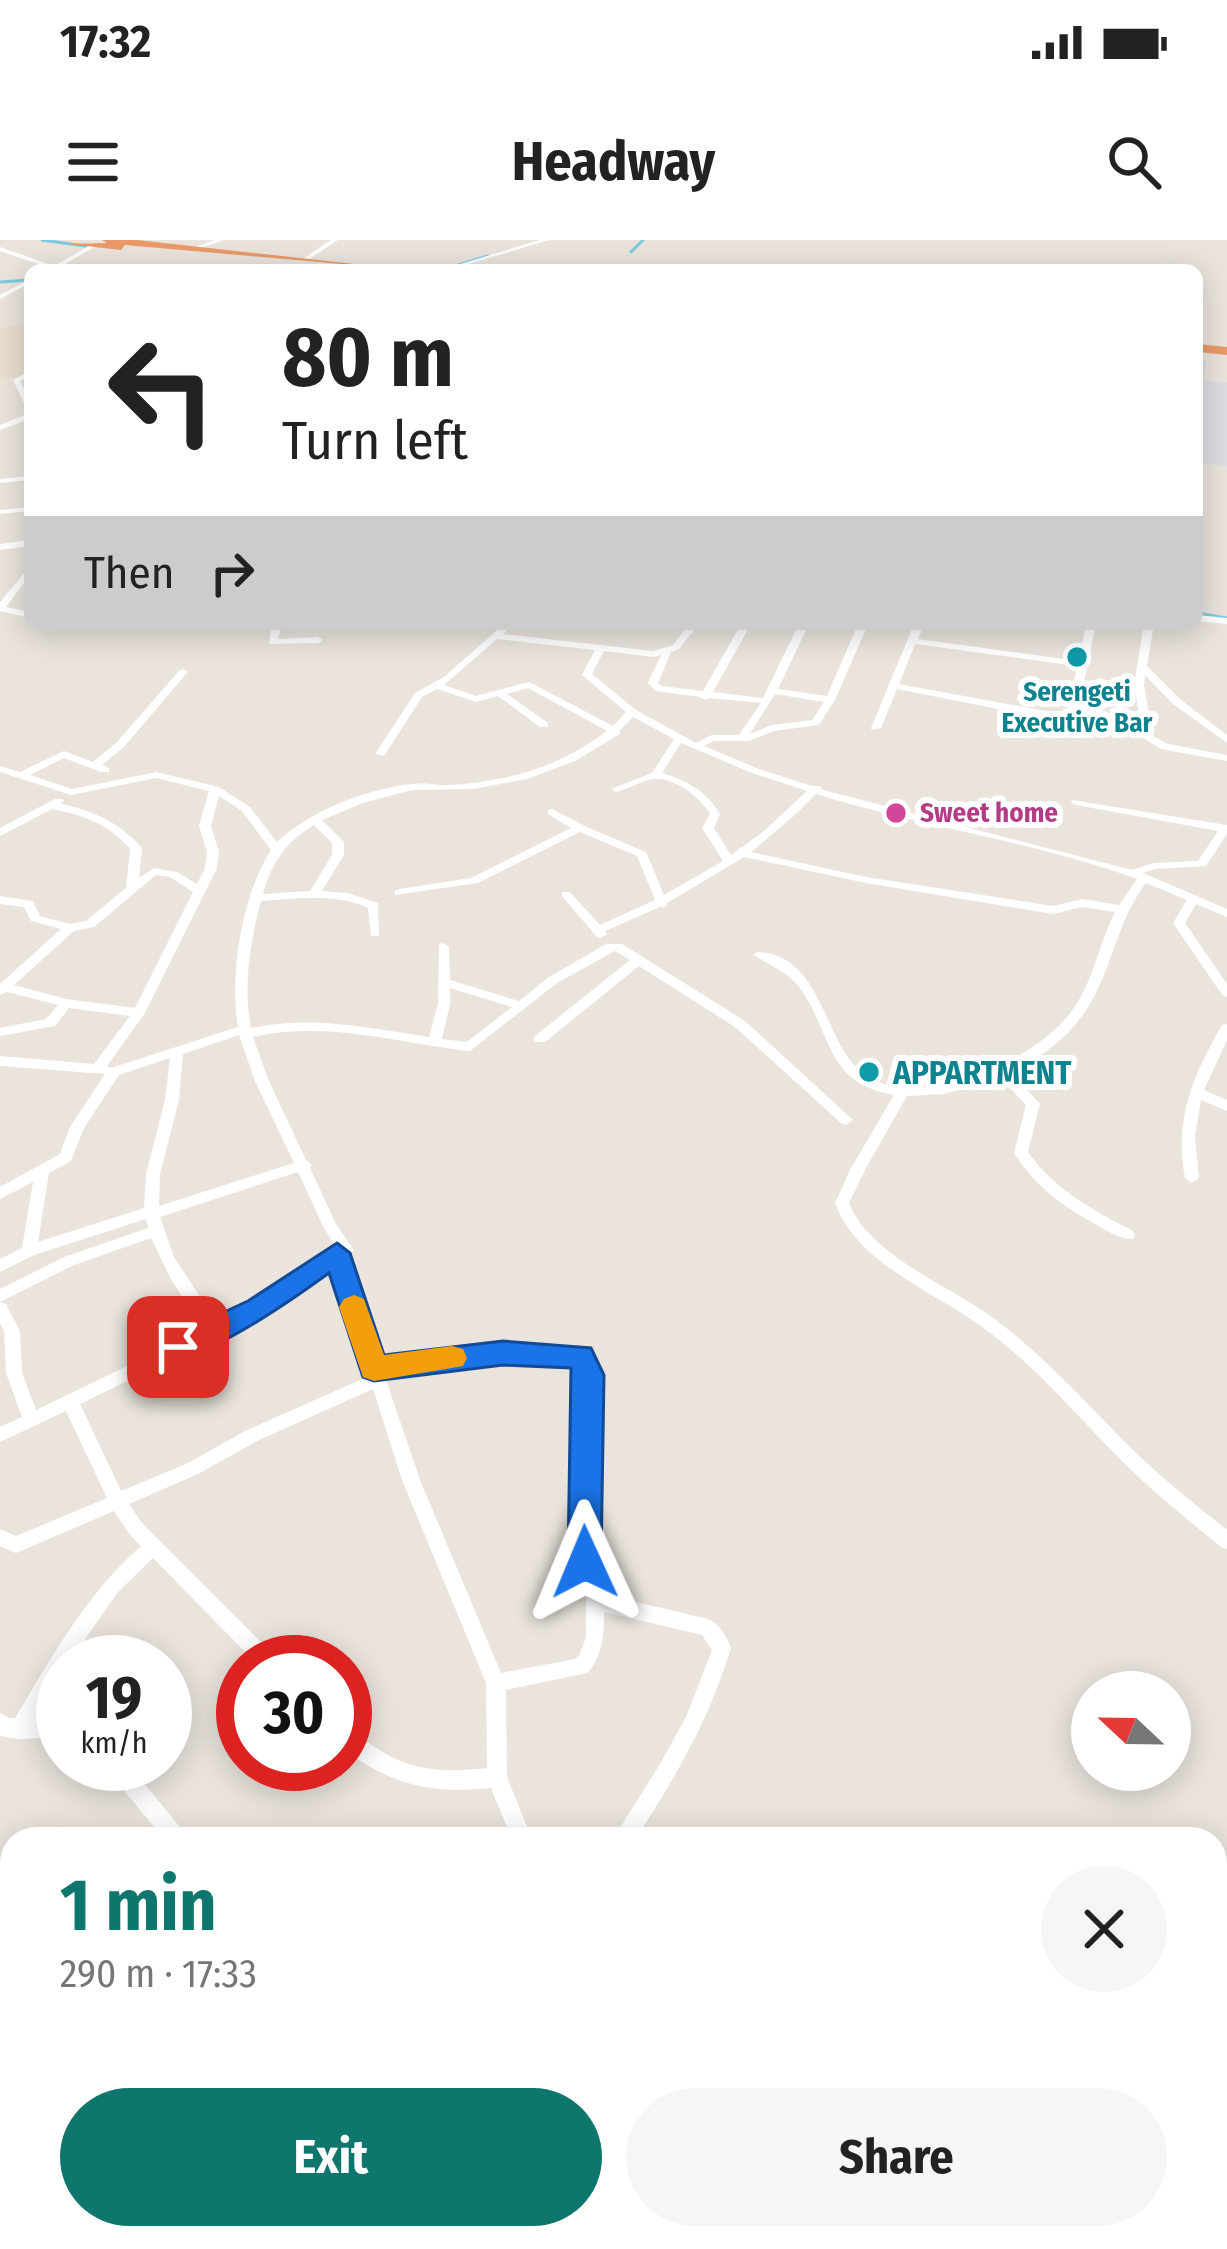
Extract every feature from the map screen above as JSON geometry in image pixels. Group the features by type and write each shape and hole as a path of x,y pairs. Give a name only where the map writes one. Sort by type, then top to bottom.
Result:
{"highway":[{"path":"97,242 301,264"},
{"path":"59,243 198,248 303,264"}],"street":[{"path":"198,248 221,240"},
{"path":"311,264 335,240"},
{"path":"524,240 536,243"},
{"path":"464,264 546,240"},
{"path":"61,264 97,242"},
{"path":"0,249 40,264"},
{"path":"0,297 24,285"},
{"path":"0,288 19,288"},
{"path":"24,376 16,380 24,396"},
{"path":"3,381 18,385"},
{"path":"0,608 24,577"},
{"path":"275,630 272,643 318,640"},
{"path":"380,754 418,695 438,686 505,630"},
{"path":"688,630 667,653 653,683 658,689 705,697 830,700"},
{"path":"705,697 743,630"},
{"path":"742,738 801,630"},
{"path":"695,748 712,738 742,738 814,723 830,700 860,630"},
{"path":"875,728 917,630"},
{"path":"894,686 1068,719 1090,630"},
{"path":"1147,630 1139,706 1148,738 1165,747 1227,758"},
{"path":"500,637 667,653"},
{"path":"912,641 1082,664"},
{"path":"600,650 586,675 630,714 695,748 816,788 1138,876 1227,913"},
{"path":"1142,666 1177,702 1227,740"},
{"path":"96,765 129,735 183,672"},
{"path":"438,686 476,699 529,685 616,732"},
{"path":"500,693 544,725"},
{"path":"0,1435 258,1310 346,1250 330,1226 244,1032 241,987 257,898 276,849 316,821 415,786 449,788 553,767 601,745 630,714"},
{"path":"656,775 678,740"},
{"path":"21,776 64,754 96,765 117,780"},
{"path":"0,769 71,792"},
{"path":"0,833 71,792 156,775 214,789 246,809 276,849"},
{"path":"616,789 656,775 694,788 716,814 708,829 734,856 1053,910 1082,903 1120,909"},
{"path":"598,929 662,904 760,842 816,788"},
{"path":"0,1194 66,1157 199,890 213,852 205,826 214,789"},
{"path":"760,955 786,963 818,1001 835,1047 860,1079 903,1091 955,1088 1004,1071 1071,1023 1086,1000 1120,909 1138,876 1154,866 1202,864 1226,829 1076,802"},
{"path":"53,806 92,814 123,832 136,848 132,888"},
{"path":"552,812 578,829 604,835 611,844 642,854 662,904"},
{"path":"314,895 338,855 338,842 316,821"},
{"path":"399,892 474,881 578,829"},
{"path":"0,901 29,904 35,917 70,928 90,924 132,888 162,871 199,890"},
{"path":"566,894 610,947 640,959 740,1024 846,1120"},
{"path":"257,898 314,895 363,900 374,906 375,933"},
{"path":"1194,898 1179,923 1227,992"},
{"path":"2,989 70,928"},
{"path":"434,1044 446,982 443,947"},
{"path":"0,1061 106,1070 244,1032 334,1024 434,1044 478,1045 520,1005 610,947"},
{"path":"540,1039 640,959"},
{"path":"446,982 520,1005"},
{"path":"2,989 139,1013"},
{"path":"0,1032 50,1022 66,1003"},
{"path":"1192,1178 1185,1130 1196,1092 1227,1028"},
{"path":"177,1054 177,1084 153,1176 154,1218 176,1278 213,1330"},
{"path":"1004,1071 1033,1104 1022,1153 1033,1172 1059,1196 1128,1235"},
{"path":"903,1091 876,1145 843,1192 842,1206 849,1221 888,1256 1024,1348 1130,1458 1227,1541"},
{"path":"1196,1092 1227,1106"},
{"path":"0,1266 29,1251 154,1218 304,1165"},
{"path":"29,1251 42,1172"},
{"path":"0,1296 154,1218"},
{"path":"337,1253 411,1480 496,1683 497,1777 517,1827"},
{"path":"0,1308 12,1331 14,1373 31,1420"},
{"path":"0,1537 16,1545 117,1501 375,1374 503,1353 581,1357 589,1375 584,1548 595,1601 595,1637 580,1667 496,1683"},
{"path":"70,1401 117,1501 153,1547 241,1635"},
{"path":"6,1728 98,1597 153,1547"},
{"path":"595,1601 708,1628 722,1648 693,1730 631,1827"},
{"path":"6,1728 36,1725"},
{"path":"372,1759 425,1781 497,1777"},
{"path":"137,1791 167,1827"}],"shaded area":[{"path":"24,326 24,374 10,379 0,376 0,329"},
{"path":"1203,360 1204,381 1227,383 1227,466 1203,463"}],"waterway":[{"path":"42,240 85,246"},
{"path":"631,252 643,240"},
{"path":"462,264 488,256"},
{"path":"0,282 24,280"},
{"path":"1203,614 1227,618"}],"slow traffic":[{"path":"354,1307 374,1369 452,1358"}],"place":[{"name":"Serengeti Executive Bar","path":"1077,657"},
{"name":"Sweet home","path":"896,813"},
{"name":"APPARTMENT","path":"869,1072"}],"route":[{"path":"178,1347 258,1310 337,1253 374,1369 503,1353 581,1357 589,1375 585,1562"}]}
